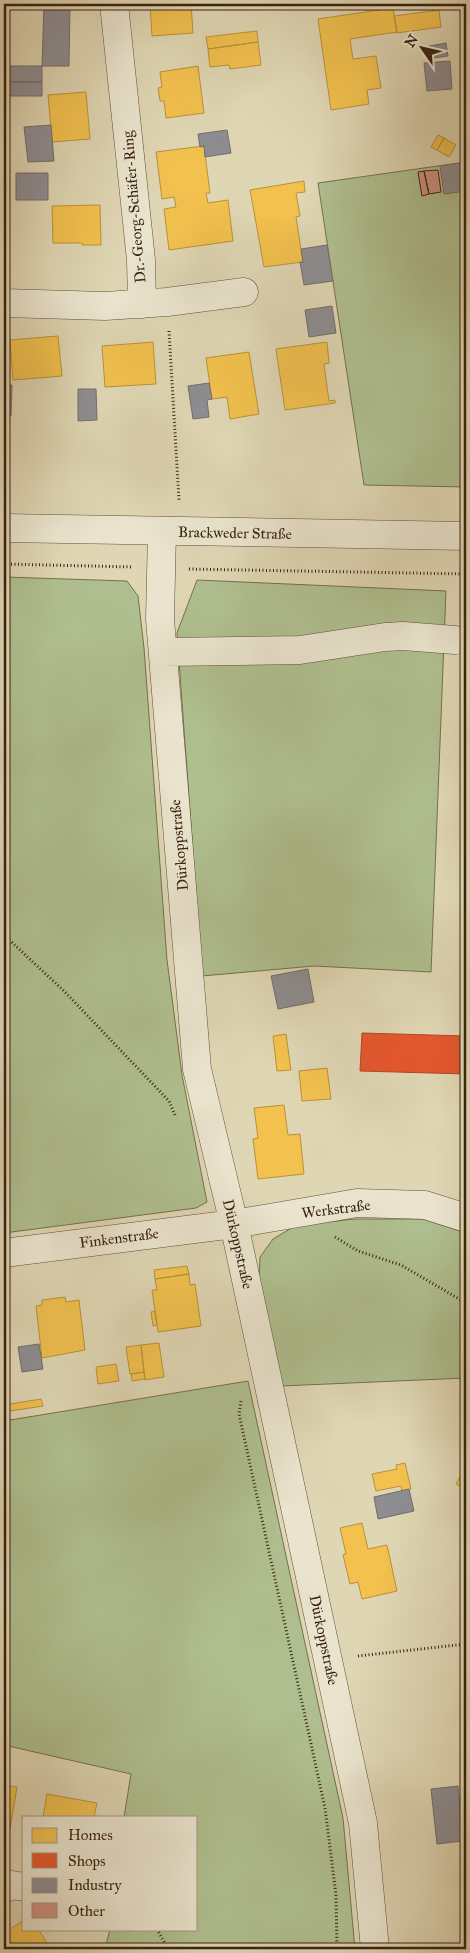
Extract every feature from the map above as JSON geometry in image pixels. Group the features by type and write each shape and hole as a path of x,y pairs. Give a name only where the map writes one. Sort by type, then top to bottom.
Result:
{"street":[{"name":"Dr.-Georg-Schäfer-Ring","path":"4,303 105,306 154,303 141,260 114,4"},
{"path":"154,303 244,292"},
{"name":"Brackweder Straße","path":"4,528 466,536"},
{"name":"Dürkoppstraße","path":"162,532 160,619 197,1069 234,1224 363,1824 375,1949"},
{"path":"163,652 300,650 385,636 455,640"},
{"name":"Werkstraße","path":"234,1224 356,1203 425,1205 466,1218"},
{"name":"Finkenstraße","path":"4,1253 234,1224"},
{"path":"4,1889 12,1885 22,1887"}],"path":[{"path":"154,303 178,500"},
{"path":"4,564 466,574"},
{"path":"4,935 84,1011 169,1101 176,1117"},
{"path":"296,1213 358,1252 400,1265 466,1303"},
{"path":"267,1379 247,1389 240,1403 239,1414 324,1808 336,1895 337,1949"},
{"path":"296,1677 328,1662 353,1656 466,1644"},
{"path":"158,1930 168,1949"}],"green space":[{"path":"466,162 466,487 364,485 318,183"},
{"path":"4,577 127,581 138,596 144,648 167,960 182,1075 207,1202 196,1208 4,1233"},
{"path":"197,580 446,591 431,972 314,966 202,976 177,633"},
{"path":"354,1219 423,1219 466,1233 466,1378 281,1386 259,1283 260,1257 273,1239 295,1226"},
{"path":"248,1381 343,1818 355,1949 105,1949 110,1930 198,1930 198,1816 124,1816 131,1774 4,1745 4,1421"}],"building: Homes":[{"path":"150,4 191,4 193,33 152,36"},
{"path":"393,8 397,32 350,39 353,59 376,56 381,88 367,90 369,104 331,110 318,19"},
{"path":"439,10 441,27 397,33 394,16"},
{"path":"257,31 258,42 208,49 206,37"},
{"path":"258,42 261,65 230,69 229,65 210,67 208,49"},
{"path":"198,66 204,113 166,118 164,101 160,101 158,88 162,87 160,72"},
{"path":"86,92 90,139 52,142 48,95"},
{"path":"438,135 444,138 437,150 431,147"},
{"path":"444,138 456,145 449,157 437,150"},
{"path":"204,146 210,193 206,193 208,203 228,200 233,241 169,250 164,209 176,207 174,197 162,199 156,152"},
{"path":"304,181 305,192 296,193 300,216 296,217 303,262 264,267 250,190"},
{"path":"100,205 101,245 53,243 52,206"},
{"path":"58,336 62,376 13,380 10,340"},
{"path":"153,342 156,384 105,387 102,346"},
{"path":"327,342 329,363 324,364 329,401 335,400 335,403 285,410 276,349"},
{"path":"249,352 259,414 230,419 227,397 212,399 206,358"},
{"path":"286,1034 291,1070 277,1071 273,1036"},
{"path":"327,1068 331,1099 302,1101 299,1071"},
{"path":"284,1105 288,1135 300,1134 304,1174 258,1179 253,1139 258,1138 254,1108"},
{"path":"187,1266 189,1274 155,1279 154,1270"},
{"path":"189,1274 190,1285 195,1284 201,1326 158,1332 152,1290 157,1290 155,1279"},
{"path":"65,1297 66,1302 79,1300 85,1350 42,1358 36,1306 42,1305 42,1300"},
{"path":"155,1311 157,1325 153,1326 151,1312"},
{"path":"159,1343 164,1377 145,1380 141,1345"},
{"path":"141,1345 144,1372 130,1374 126,1347"},
{"path":"116,1364 119,1381 98,1384 96,1367"},
{"path":"144,1372 145,1379 132,1381 131,1374"},
{"path":"41,1399 43,1406 4,1412 4,1405"},
{"path":"405,1463 411,1489 402,1491 401,1486 376,1491 372,1474 397,1469 396,1465"},
{"path":"466,1466 466,1490 456,1484"},
{"path":"362,1523 368,1549 387,1545 397,1591 362,1599 358,1582 350,1584 343,1555 346,1554 340,1528"},
{"path":"4,1785 17,1787 10,1829 4,1827"},
{"path":"47,1794 97,1803 94,1816 43,1816"},
{"path":"22,1921 22,1930 39,1930 51,1949 4,1949 4,1933"}],"building: Shops":[{"path":"362,1033 466,1036 466,1074 360,1071"}],"building: Industry":[{"path":"44,4 70,4 69,66 42,66"},
{"path":"364,4 393,4 393,8 364,10"},
{"path":"446,43 448,56 426,59 424,47"},
{"path":"450,61 452,89 427,91 424,63"},
{"path":"5,66 42,66 42,82 5,82"},
{"path":"5,82 42,82 42,96 4,96"},
{"path":"51,125 54,161 28,162 24,127"},
{"path":"227,130 231,153 205,157 204,146 200,147 198,134"},
{"path":"466,162 466,191 444,194 440,166"},
{"path":"16,173 48,173 48,200 16,200"},
{"path":"327,245 333,281 304,285 300,262 303,262 301,249"},
{"path":"332,306 336,333 309,337 305,310"},
{"path":"209,383 212,399 207,400 209,417 193,419 188,386"},
{"path":"4,385 12,385 11,416 4,416"},
{"path":"78,389 96,389 97,420 78,421"},
{"path":"308,969 314,1002 278,1009 271,976"},
{"path":"39,1344 43,1369 22,1372 18,1347"},
{"path":"409,1489 414,1511 378,1519 374,1497"},
{"path":"458,1786 463,1841 437,1844 431,1789"}],"building: Other":[{"path":"438,170 441,192 429,194 424,171"},
{"path":"424,171 429,194 422,196 418,172"}]}
